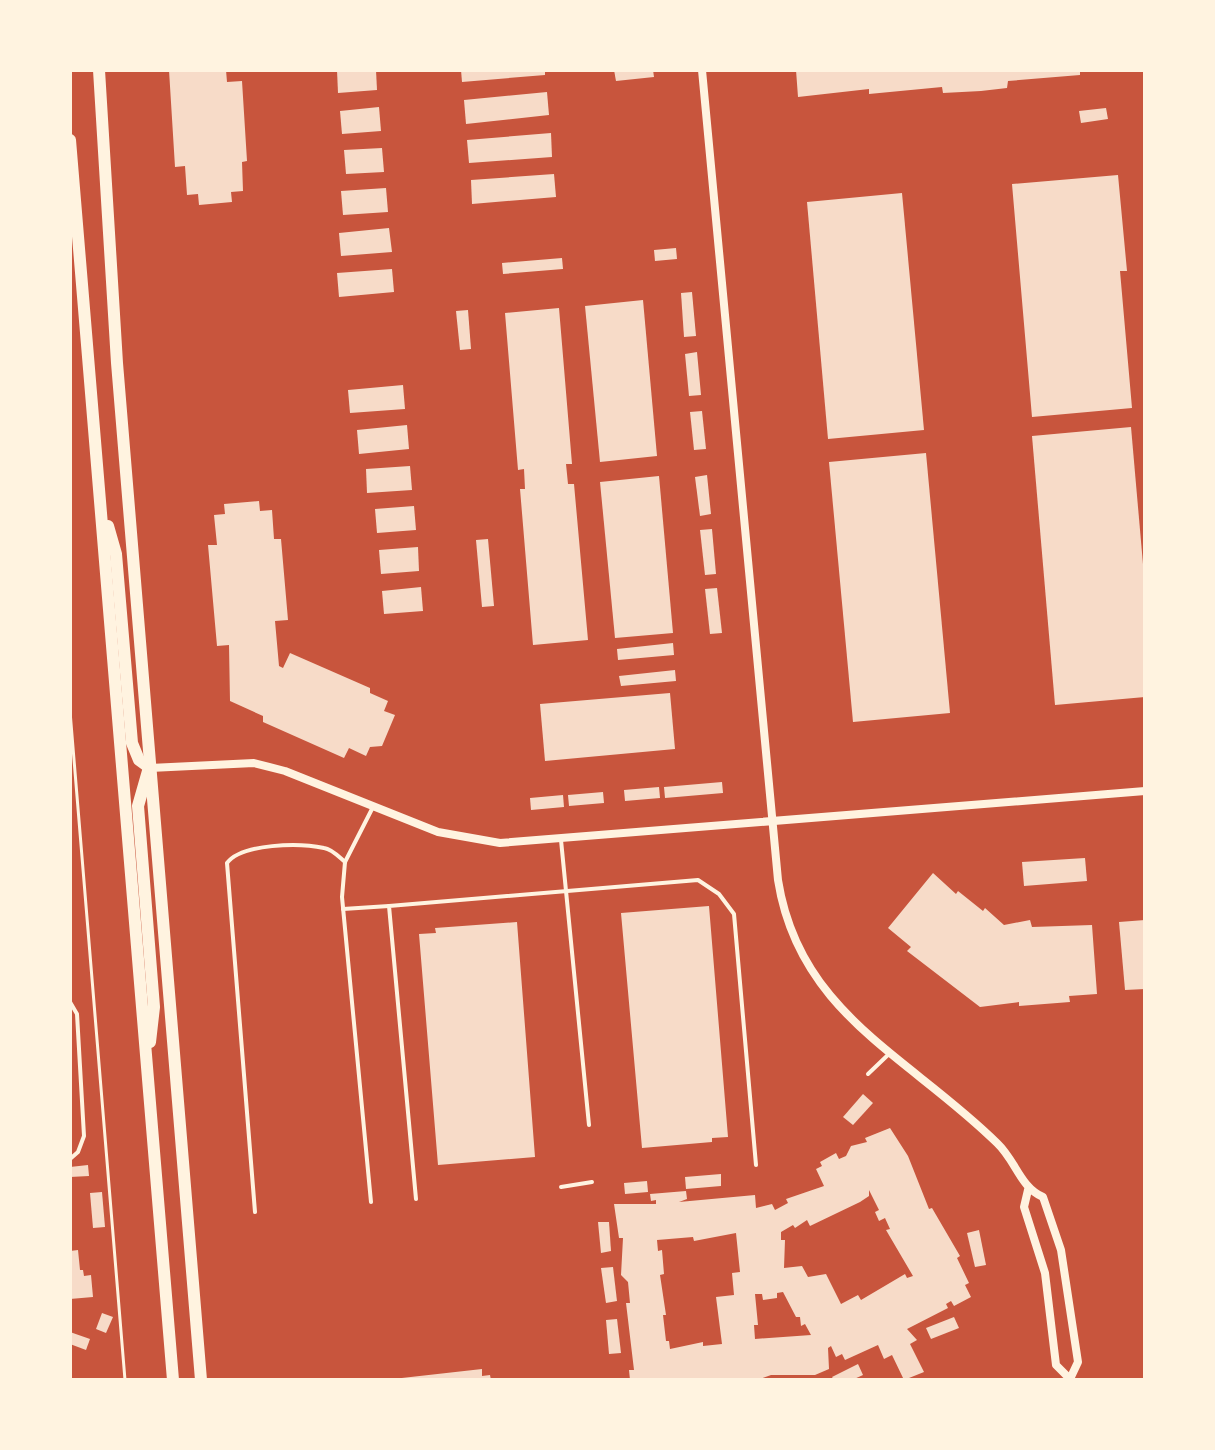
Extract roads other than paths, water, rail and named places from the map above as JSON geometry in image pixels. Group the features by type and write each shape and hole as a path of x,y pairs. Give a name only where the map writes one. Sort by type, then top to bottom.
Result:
{"main road":[{"path":"99,70 117,363 201,1380"},
{"path":"70,140 173,1380"},
{"path":"100,500 116,554 132,743 139,760 150,768"},
{"path":"146,1065 154,1007 138,806 150,768"}],"street":[{"path":"702,70 773,822 782,903 790,934 804,963 838,1007 998,1144 1028,1190 1043,1197 1061,1250 1078,1362 1070,1379 1056,1365 1045,1273 1024,1207 1028,1190"},
{"path":"150,768 254,763 285,771 459,838 500,843 1145,791"}],"lane":[{"path":"371,1202 341,878 345,862 373,807"},
{"path":"561,840 589,1125"},
{"path":"255,1212 227,863 234,853 250,847 327,848 345,862"},
{"path":"343,909 698,880 719,894 734,914 756,1165"},
{"path":"389,906 416,1199"},
{"path":"70,1002 77,1014 84,1136 78,1152 70,1159"},
{"path":"868,1074 891,1052"},
{"path":"561,1187 592,1182"}]}
